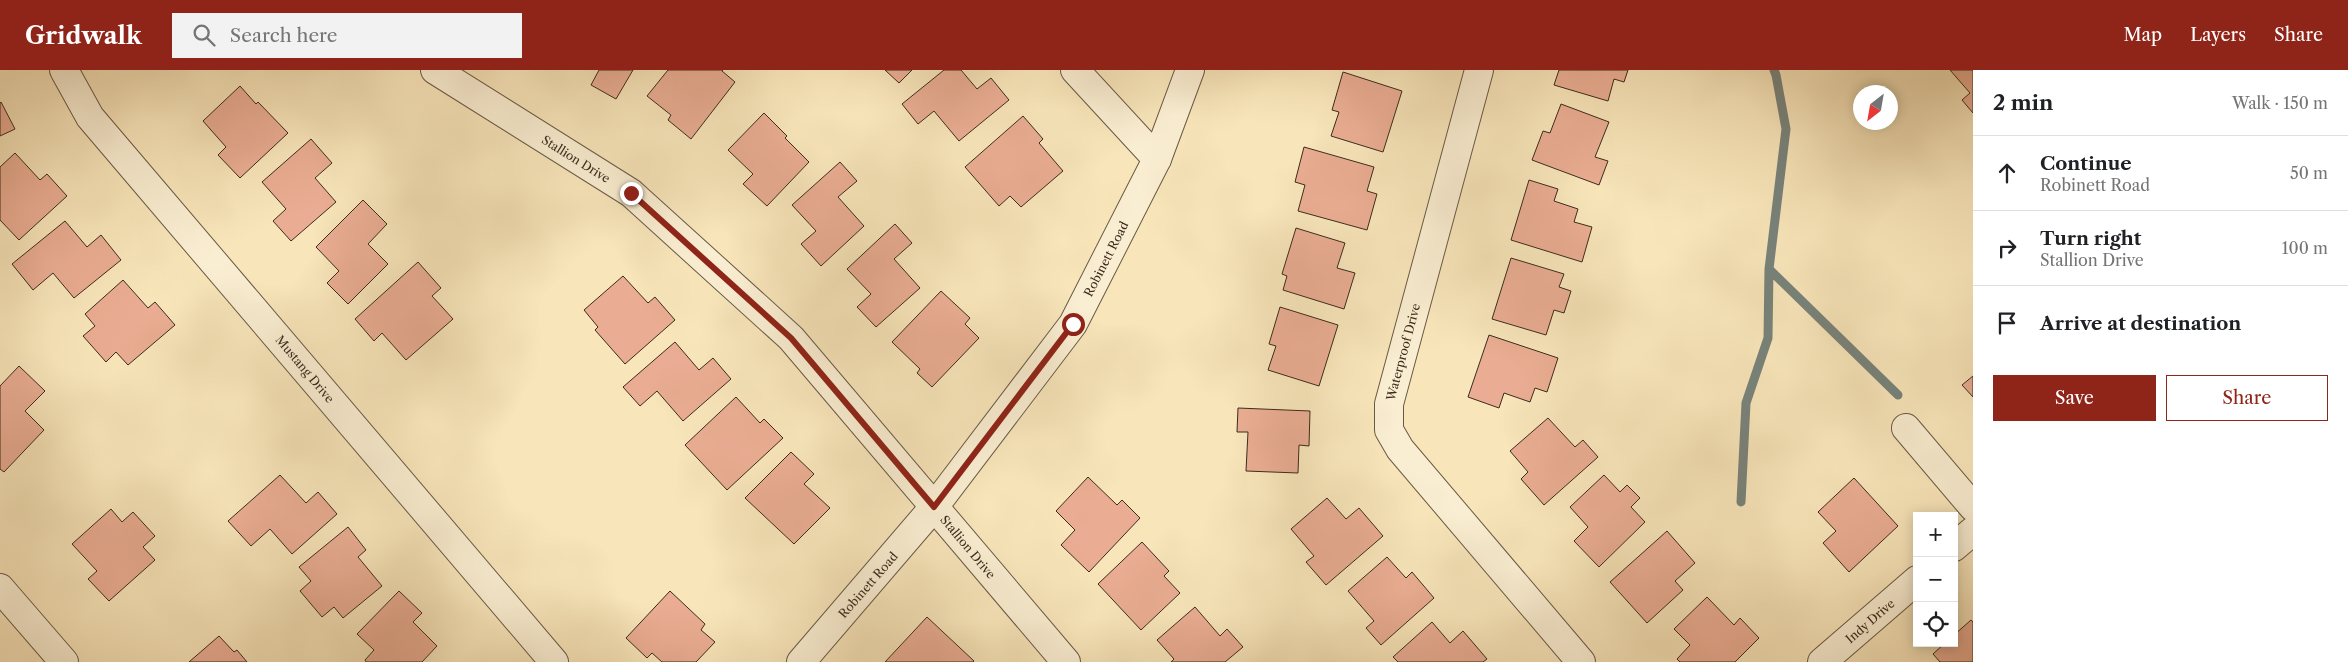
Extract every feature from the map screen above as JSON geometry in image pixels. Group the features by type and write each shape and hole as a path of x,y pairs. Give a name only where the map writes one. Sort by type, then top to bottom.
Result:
{"street":[{"name":"Mustang Drive","path":"64,70 90,117 554,662"},
{"name":"Stallion Drive","path":"435,70 631,193 791,338 1066,662"},
{"path":"1075,70 1157,159"},
{"name":"Robinett Road","path":"801,662 934,507 1073,324 1157,159 1190,70"},
{"name":"Waterproof Drive","path":"1479,70 1389,404 1389,430 1400,449 1581,662"},
{"path":"1906,428 1973,507"},
{"path":"1958,544 1973,531"},
{"name":"Indy Drive","path":"1822,662 1913,583"},
{"path":"0,588 64,662"}],"building":[{"path":"599,70 633,70 616,99 591,85"},
{"path":"668,70 723,70 735,82 691,139 668,120 671,115 647,96"},
{"path":"885,70 912,70 899,83"},
{"path":"944,70 961,70 977,89 991,78 1009,100 959,141 934,111 918,124 902,104"},
{"path":"1559,70 1628,70 1624,82 1614,79 1608,101 1554,85"},
{"path":"1950,70 1973,70 1973,113 1962,100 1970,93"},
{"path":"1343,72 1402,91 1383,152 1331,136 1339,112 1332,110"},
{"path":"240,86 256,104 258,102 288,133 240,178 218,155 226,147 203,121"},
{"path":"0,103 15,129 0,136"},
{"path":"1561,104 1609,122 1595,157 1608,161 1599,185 1532,160 1543,131 1550,133"},
{"path":"764,113 809,162 767,206 743,184 753,174 728,150"},
{"path":"1023,116 1043,139 1039,143 1063,171 1021,207 1010,196 999,206 965,167"},
{"path":"311,139 332,163 315,178 336,202 291,241 273,221 286,209 262,182"},
{"path":"1304,147 1374,167 1367,191 1377,194 1367,230 1298,211 1305,185 1295,182"},
{"path":"15,153 40,180 47,174 67,196 19,240 0,220 0,167"},
{"path":"840,162 857,181 838,197 864,226 821,266 801,244 816,231 792,205"},
{"path":"1529,180 1558,189 1554,201 1578,209 1574,222 1592,227 1582,262 1511,240"},
{"path":"363,200 387,224 368,244 388,264 348,304 327,283 339,271 316,247"},
{"path":"65,221 87,247 101,235 121,260 74,298 53,273 33,290 12,264"},
{"path":"895,224 912,243 894,259 920,288 876,327 857,307 871,294 847,269"},
{"path":"1296,228 1345,243 1337,268 1355,273 1344,309 1283,290 1287,276 1282,274"},
{"path":"1511,258 1564,274 1559,287 1571,291 1564,313 1554,310 1546,335 1492,319"},
{"path":"418,262 441,288 432,296 453,319 406,360 382,333 374,341 355,319"},
{"path":"623,276 648,303 655,297 675,320 625,364 595,330 598,327 584,310"},
{"path":"123,280 148,308 155,302 175,325 128,365 116,352 106,362 83,336 95,326 85,314"},
{"path":"941,291 970,318 965,324 979,338 932,387 917,373 920,369 892,342"},
{"path":"1280,307 1338,325 1319,386 1268,370 1276,346 1269,344"},
{"path":"1489,335 1558,358 1547,392 1535,388 1530,402 1504,393 1499,408 1468,397"},
{"path":"675,342 699,370 713,358 731,379 683,421 657,391 640,406 623,387"},
{"path":"19,366 45,391 25,411 44,430 4,472 0,469 0,386"},
{"path":"1973,376 1973,397 1962,385"},
{"path":"736,397 760,423 764,419 783,438 727,490 685,445"},
{"path":"1238,408 1310,411 1309,446 1299,445 1298,473 1246,471 1248,432 1237,432"},
{"path":"1548,418 1575,447 1583,440 1598,457 1544,505 1521,479 1528,472 1510,451"},
{"path":"791,452 814,474 804,484 830,508 794,544 745,498"},
{"path":"280,475 306,503 318,492 337,514 292,554 270,529 251,546 228,521"},
{"path":"1604,475 1620,492 1627,485 1640,498 1631,507 1645,522 1599,567 1574,541 1588,527 1570,507"},
{"path":"1088,477 1117,505 1122,500 1140,518 1089,572 1061,545 1075,530 1056,511"},
{"path":"1854,478 1898,526 1849,572 1823,543 1836,531 1818,512"},
{"path":"1327,498 1346,519 1359,508 1383,536 1326,585 1306,562 1314,556 1291,529"},
{"path":"111,509 122,522 133,512 155,536 143,547 155,560 109,601 88,579 97,571 72,544"},
{"path":"348,527 366,550 358,557 382,586 343,618 334,607 322,617 300,591 311,581 299,567"},
{"path":"1667,531 1695,563 1675,581 1683,590 1647,623 1610,582"},
{"path":"1142,542 1169,571 1164,576 1180,593 1141,630 1098,584"},
{"path":"1387,557 1406,578 1412,572 1434,598 1381,645 1366,628 1374,621 1348,591"},
{"path":"399,591 422,613 413,622 437,646 422,662 366,662 365,660 374,650 357,634"},
{"path":"670,591 705,624 701,630 715,642 696,662 662,662 652,653 647,658 626,638"},
{"path":"1707,597 1734,625 1740,618 1759,638 1735,662 1680,662 1677,659 1690,645 1674,629"},
{"path":"1195,607 1220,636 1227,629 1243,647 1225,662 1171,662 1174,659 1157,640"},
{"path":"927,617 974,661 885,662"},
{"path":"1971,620 1973,622 1973,662 1940,662 1933,654 1941,647 1958,647 1958,631"},
{"path":"1432,622 1450,643 1463,631 1487,659 1483,662 1398,662 1393,657"},
{"path":"219,636 234,652 237,650 247,662 189,662"}],"waterway":[{"path":"1774,70 1786,129 1769,269 1898,395"},
{"path":"1741,502 1746,403 1768,338 1769,269"}],"route":[{"path":"631,193 791,338 934,507 1073,324"}]}
